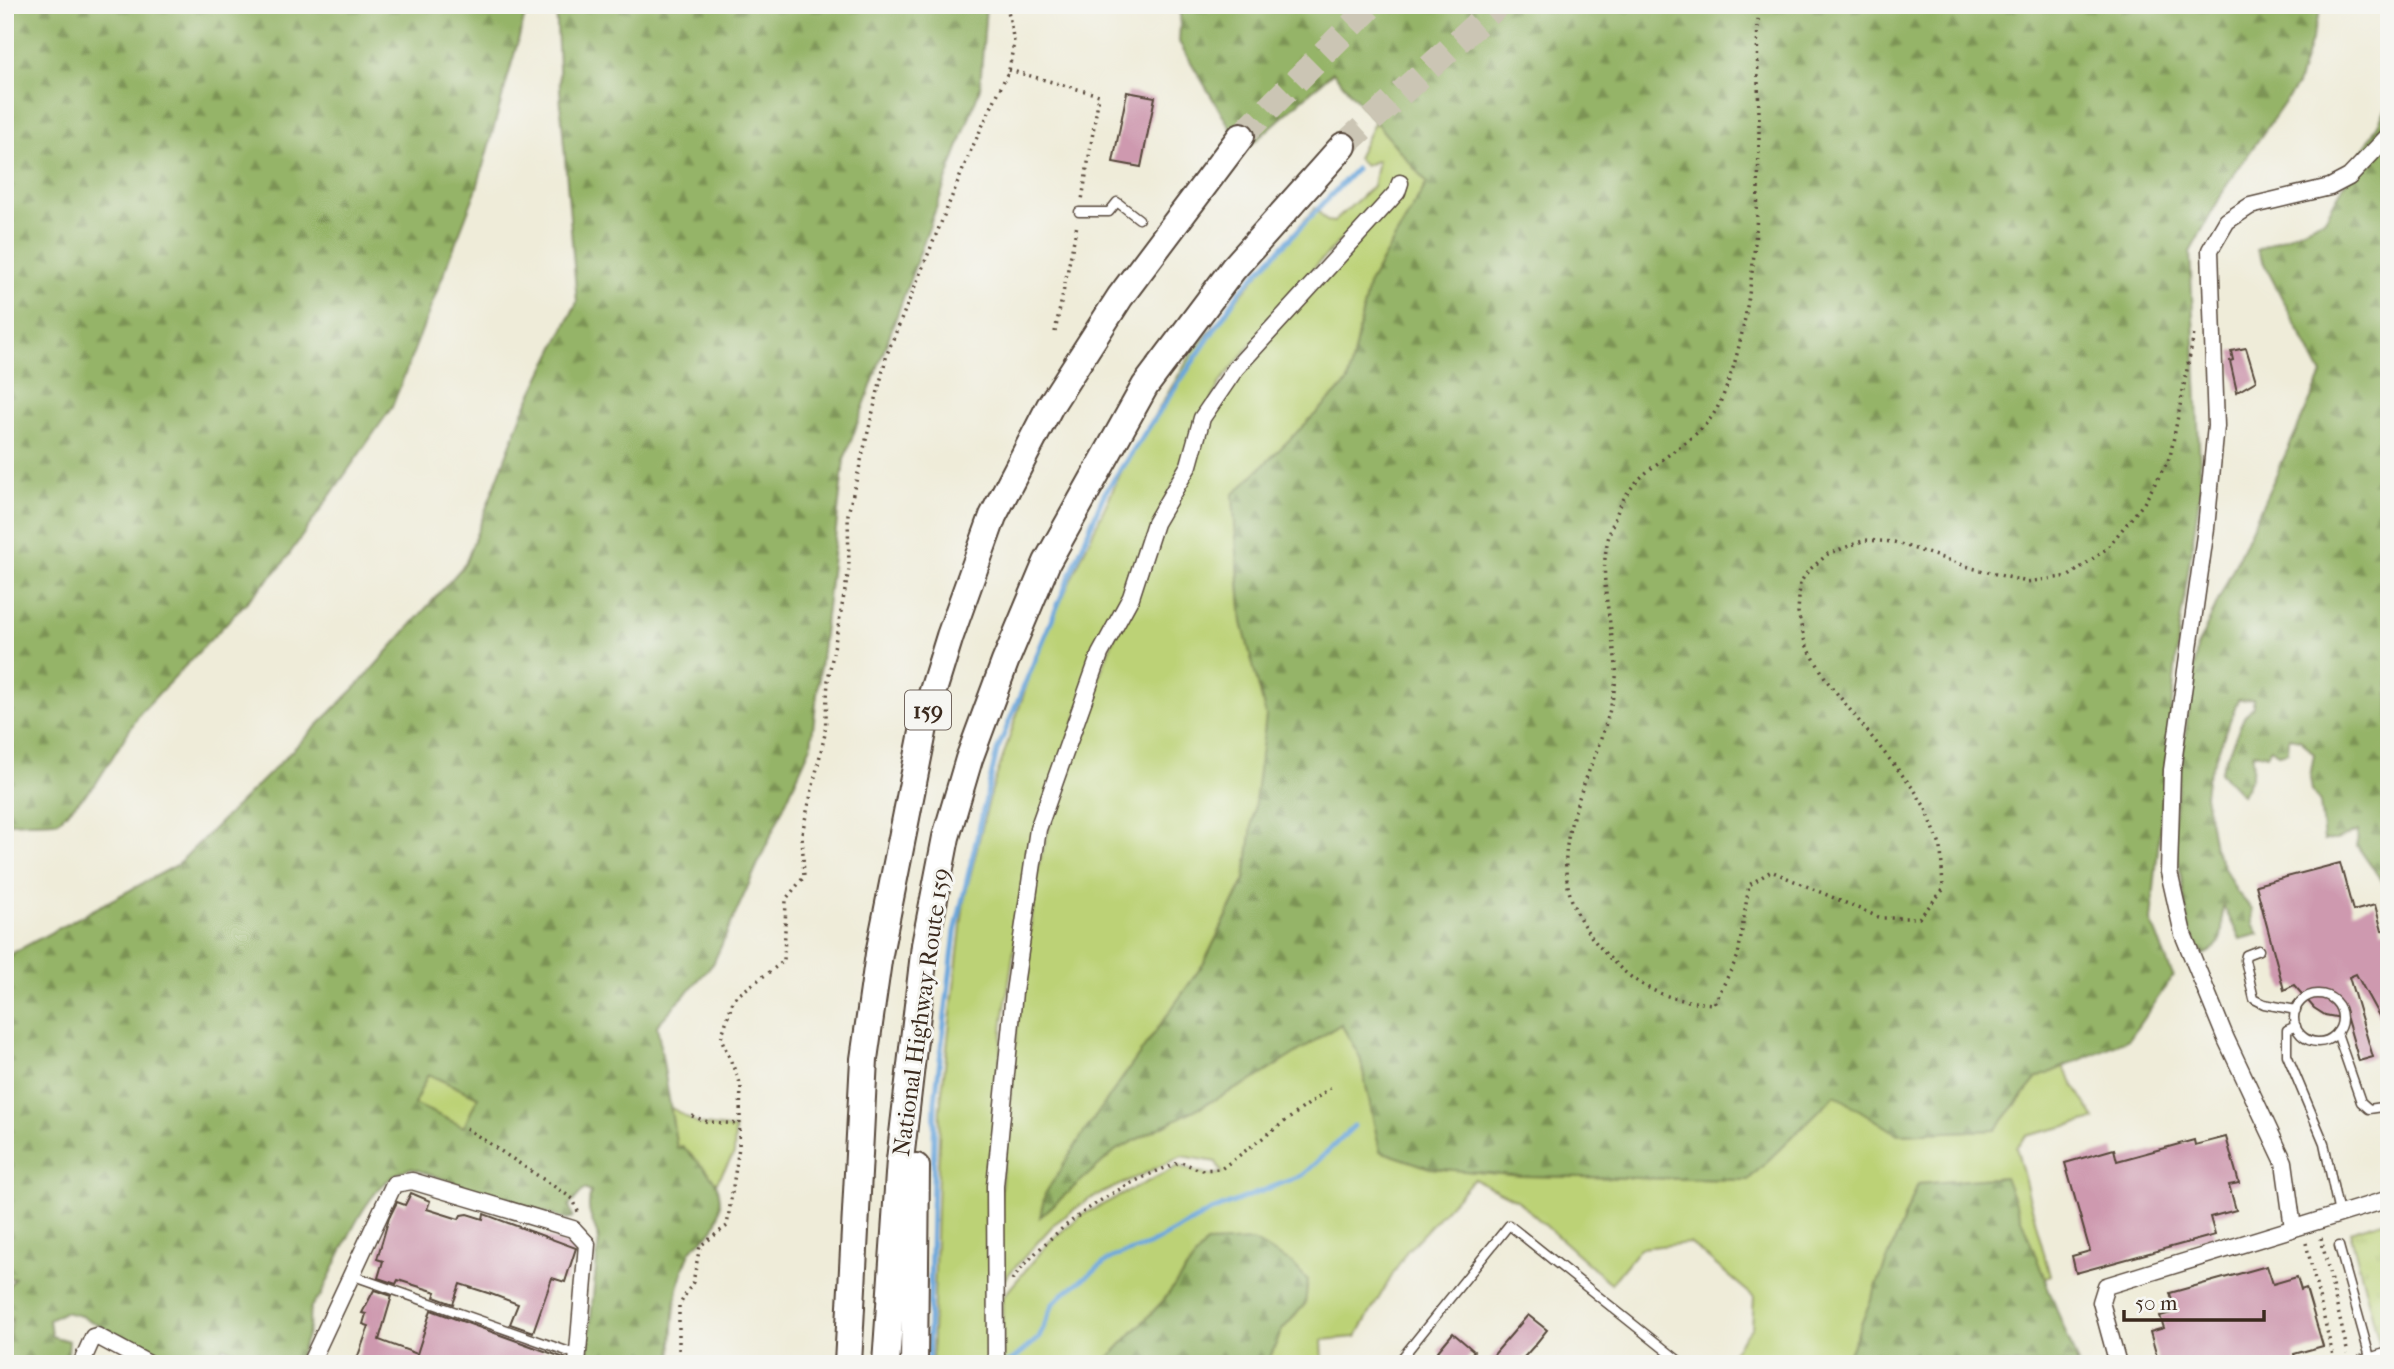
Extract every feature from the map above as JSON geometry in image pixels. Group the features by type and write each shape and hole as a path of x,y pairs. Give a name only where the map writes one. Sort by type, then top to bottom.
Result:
{"highway":[{"name":"National Highway Route 159","path":"848,1364 864,1059 879,954 912,783 929,707 950,636 993,516 1050,406 1120,297 1241,136"},
{"name":"National Highway Route 159","path":"886,1364 900,1160 925,945 946,836 969,759 1004,662 1047,562 1145,386 1233,269 1343,146"},
{"name":"159","path":"914,1364 916,1129 925,945"},
{"name":"159","path":"834,1364 858,1141"}],"street":[{"path":"2299,1232 2284,1162 2226,1039 2183,934 2169,872 2172,770 2206,528 2216,426 2210,250 2227,221 2250,206 2330,187 2349,177 2389,135"},
{"path":"996,1364 995,1186 1014,992 1038,829 1100,653 1131,597 1155,523 1189,465 1208,408 1236,368 1397,192 1400,183"},
{"path":"310,1364 394,1184 412,1181 573,1229 587,1244 578,1359"},
{"path":"2119,1364 2101,1302 2106,1286 2299,1232 2339,1214 2389,1199"},
{"path":"81,1364 93,1338 97,1336 149,1364"},
{"path":"2366,1363 2389,1356"}],"lane":[{"path":"1079,212 1109,212 1117,202 1139,219"},
{"path":"2259,950 2246,955 2245,960 2254,999 2264,1004 2296,1010"},
{"path":"2314,994 2330,997 2341,1009 2343,1018 2337,1033 2323,1042 2315,1042 2300,1034 2296,1026 2296,1010 2300,1002 2314,994"},
{"path":"2296,1026 2287,1030 2287,1055 2323,1143 2339,1214"},
{"path":"2337,1033 2361,1102 2369,1109 2389,1106"},
{"path":"1397,1364 1509,1225 1684,1364"},
{"path":"2339,1246 2366,1363"},
{"path":"351,1275 578,1359"}],"path":[{"path":"679,1364 678,1306 693,1282 700,1246 727,1226 740,1124 741,1085 721,1038 734,998 784,961 786,899 804,877 802,833 825,734 828,680 849,569 848,514 884,366 971,150 1009,70 1014,42 1007,5"},
{"path":"1759,5 1759,187 1755,250 1753,273 1734,363 1721,400 1704,426 1631,488 1609,531 1602,561 1617,675 1609,720 1574,811 1565,849 1570,901 1590,936 1617,966 1641,984 1679,1002 1714,1004 1738,956 1749,885 1771,871 1881,918 1919,918 1934,904 1943,890 1941,848 1926,809 1827,681 1811,652 1798,612 1800,583 1808,571 1828,554 1866,540 1894,542 1972,568 2028,582 2069,576 2106,549 2144,503 2170,457 2196,324"},
{"path":"1009,70 1099,95 1096,129 1055,332"},
{"path":"996,1301 1037,1248 1076,1216 1181,1162 1200,1170 1221,1169 1334,1085"},
{"path":"692,1116 708,1122 740,1124"},
{"path":"467,1128 573,1199"},
{"path":"2299,1232 2335,1364"},
{"path":"2319,1233 2351,1364"}],"green space":[{"path":"5,5 528,5 477,188 392,407 281,566 140,713 95,785 58,821 5,823"},
{"path":"556,5 986,5 980,88 844,460 811,746 713,964 657,1025 677,1148 682,1146 708,1172 718,1188 720,1201 719,1216 714,1228 692,1249 679,1283 671,1364 586,1364 599,1239 589,1211 591,1192 584,1189 569,1206 573,1217 567,1220 411,1168 395,1175 381,1187 357,1221 321,1295 310,1309 309,1328 297,1364 264,1364 264,1360 223,1347 217,1364 166,1364 81,1316 64,1312 49,1320 51,1336 69,1341 67,1364 5,1364 12,1318 7,1323 5,1321 5,1290 15,1278 5,1279 5,957 177,865 358,685 465,564 523,412 577,302 561,109","holes":["428,1074 478,1097 464,1127 414,1104"]},
{"path":"1181,5 2322,5 2297,85 2228,183 2190,252 2201,487 2179,630 2151,921 2173,976 2129,1039 2037,1078 1995,1130 1898,1134 1835,1095 1748,1180 1524,1176 1430,1168 1380,1151 1360,1057 1341,1024 1255,1079 1116,1150 1040,1217 1045,1194 1083,1134 1204,963 1245,880 1266,716 1242,622 1233,495 1348,382 1368,285 1427,183 1333,72 1244,151 1179,42"},
{"path":"2389,104 2389,891 2357,846 2358,831 2336,840 2324,840 2320,803 2312,791 2310,777 2314,754 2300,739 2289,737 2288,752 2279,754 2271,748 2267,754 2253,753 2252,776 2242,795 2220,772 2244,717 2253,706 2253,699 2238,700 2207,779 2205,795 2214,848 2236,891 2252,909 2253,924 2259,934 2240,939 2223,905 2220,940 2217,946 2203,955 2189,929 2173,824 2197,647 2322,375 2257,250 2325,219"},
{"path":"1375,121 1427,183 1368,285 1348,382 1233,496 1242,622 1267,716 1245,879 1204,963 1083,1134 1041,1216 1116,1150 1255,1079 1341,1024 1360,1057 1380,1151 1430,1168 1524,1176 1748,1180 1835,1094 1898,1134 1995,1130 2037,1078 2063,1067 2095,1119 2026,1136 2016,1147 2050,1276 2044,1279 2005,1177 1918,1184 1845,1364 1723,1364 1752,1327 1754,1297 1690,1243 1640,1248 1611,1284 1517,1200 1474,1179 1406,1252 1356,1337 1322,1340 1323,1364 1267,1364 1282,1330 1305,1304 1206,1243 1163,1301 1103,1364 1003,1364 1002,1298 1050,1241 1082,1215 1178,1166 1210,1175 1222,1173 1216,1162 1182,1156 1089,1199 1054,1224 1000,1284 1000,1197 1016,1038 1038,867 1071,752 1109,650 1150,554 1184,485 1215,404 1392,187 1306,276 1219,384 1106,633 1028,859 1003,1021 993,1137 990,1364 932,1364 940,1109 964,901 990,796 1039,648 1123,468 1195,348 1315,208 1327,221 1334,222 1373,186 1378,160 1365,166 1357,158"},
{"path":"428,1074 478,1097 464,1127 414,1104"},
{"path":"670,1107 698,1124 735,1129 734,1154 716,1183 682,1146 677,1149"},
{"path":"2005,1177 2078,1364 1845,1364 1918,1184"},
{"path":"2389,1219 2389,1344 2380,1346 2350,1231"},
{"path":"1253,1241 1292,1263 1308,1280 1305,1304 1282,1330 1267,1364 1103,1364 1163,1301 1206,1243"}],"building":[{"path":"1127,92 1155,97 1141,167 1113,162"},
{"path":"2246,348 2256,381 2237,392 2230,361 2233,360 2231,351"},
{"path":"2340,863 2353,911 2375,905 2382,931 2389,929 2389,1034 2356,974 2349,977 2373,1057 2359,1061 2347,1019 2325,1015 2314,1008 2294,985 2284,990 2256,885"},
{"path":"2226,1137 2239,1183 2229,1185 2236,1210 2210,1217 2215,1235 2076,1273 2072,1256 2090,1251 2065,1163 2114,1149 2117,1161 2194,1140 2195,1145"},
{"path":"411,1193 430,1201 427,1209 459,1219 461,1215 467,1214 483,1219 484,1214 576,1248 565,1282 552,1278 533,1332 510,1324 518,1304 491,1294 460,1284 453,1304 434,1297 436,1292 398,1280 396,1284 378,1278 383,1261 377,1259 389,1218 397,1202 405,1205"},
{"path":"2267,1266 2273,1284 2297,1277 2301,1290 2306,1288 2323,1346 2294,1354 2296,1364 2159,1364 2150,1332 2164,1328 2160,1316 2175,1312 2170,1293"},
{"path":"374,1290 392,1296 379,1340 417,1354 431,1310 567,1359 567,1364 355,1364 369,1326 363,1324 366,1314 362,1313"},
{"path":"1528,1315 1547,1330 1534,1346 1518,1364 1486,1364"},
{"path":"1453,1333 1474,1351 1463,1364 1453,1364 1438,1351"}],"waterway":[{"path":"928,1364 935,1101 955,932 997,751 1104,494 1241,290 1356,169"},
{"path":"1003,1364 1010,1362 1039,1338 1053,1304 1063,1294 1111,1258 1149,1245 1211,1211 1303,1175 1354,1126"}],"tunnel":[{"path":"1241,136 1372,5"},
{"path":"1343,146 1498,5"}]}
